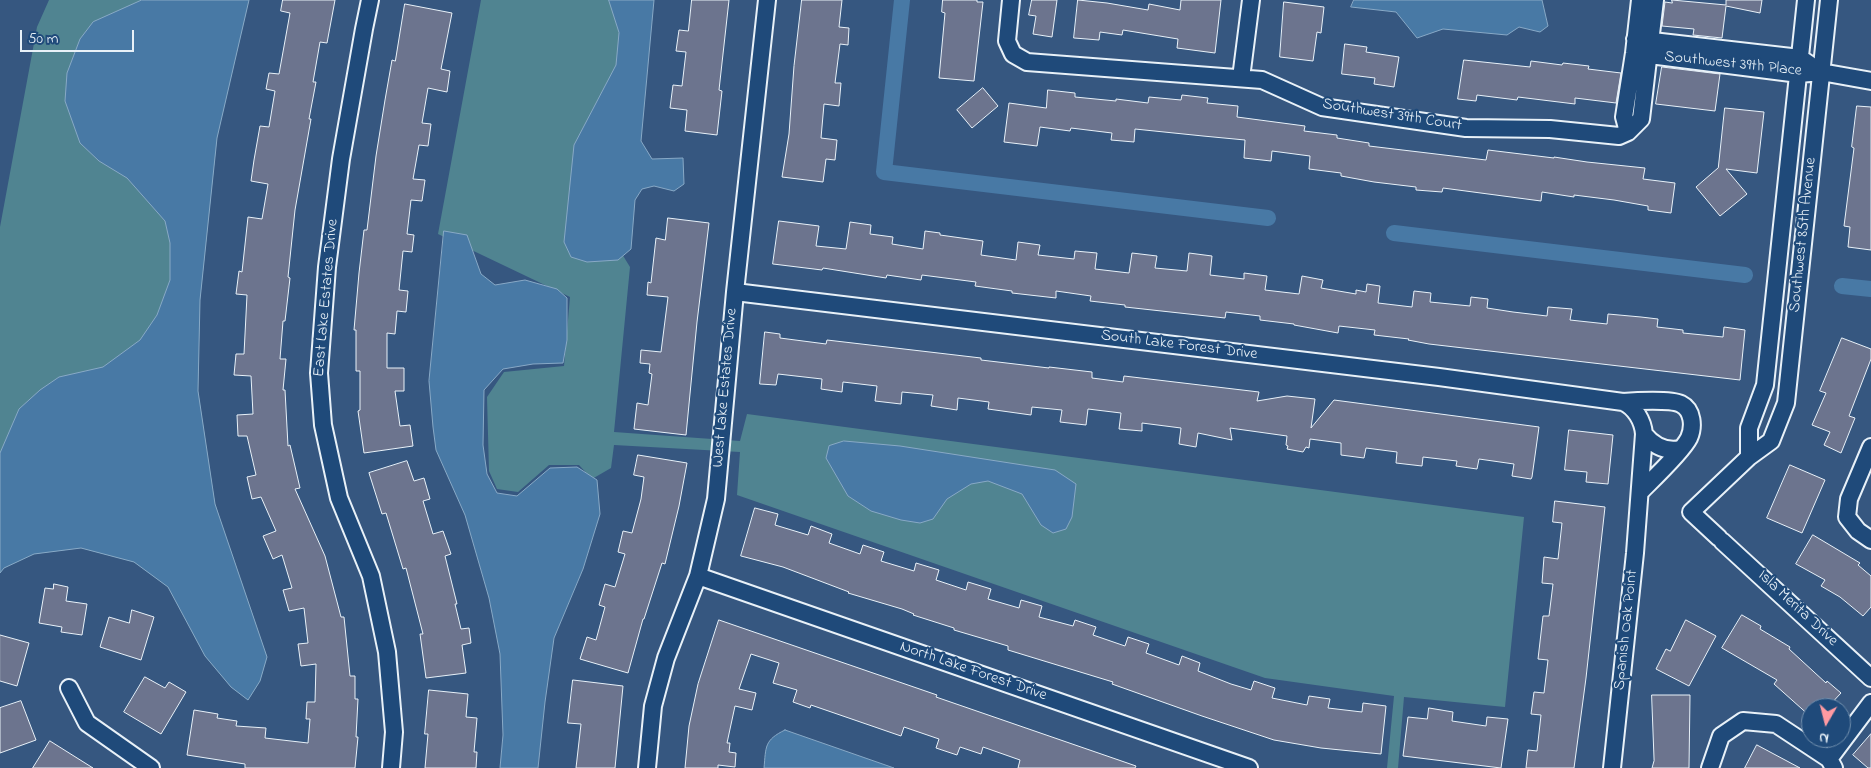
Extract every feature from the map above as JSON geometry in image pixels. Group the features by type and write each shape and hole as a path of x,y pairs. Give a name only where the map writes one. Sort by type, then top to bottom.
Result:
{"street":[{"name":"East Lake Estates Drive","path":"370,0 341,159 327,267 319,373 323,425 339,498 371,576 387,652 394,732 391,768"},
{"name":"West Lake Estates Drive","path":"647,768 653,706 674,635 698,576 716,500 735,292 767,0"},
{"name":"Southwest 39th Court","path":"1011,0 1007,41 1013,54 1027,62 1262,80 1322,107 1466,128 1550,129 1619,136 1628,132 1641,118 1642,47"},
{"path":"1241,78 1251,0"},
{"path":"1640,0 1642,47"},
{"path":"1642,47 1655,0"},
{"name":"Southwest 85th Avenue","path":"1749,456 1749,428 1765,385 1806,0"},
{"name":"Southwest 85th Avenue","path":"1691,512 1749,456 1771,441 1786,403 1829,0"},
{"name":"Southwest 39th Place","path":"1642,47 1800,58 1821,72"},
{"name":"Southwest 39th Place","path":"1642,47 1799,74 1821,72"},
{"path":"1821,72 1871,82"},
{"name":"South Lake Forest Drive","path":"735,292 1439,377 1623,402"},
{"path":"1623,402 1646,400 1681,404 1688,410 1692,425 1688,438 1680,450 1640,492"},
{"name":"Spanish Oak Point","path":"1612,768 1640,492 1644,434 1643,425 1637,415 1630,405 1623,402"},
{"path":"1644,434 1658,446 1672,451 1680,450"},
{"path":"1871,448 1849,499 1847,517 1858,531 1871,540"},
{"name":"Isla Merita Drive","path":"1691,512 1871,678"},
{"name":"North Lake Forest Drive","path":"698,576 1249,768"},
{"path":"69,688 87,723 152,768"},
{"path":"1710,768 1721,736 1743,721 1776,724 1832,764 1871,703"}],"green space":[{"path":"49,0 249,0 217,138 200,300 198,391 215,504 267,657 260,681 248,700 231,687 205,656 168,587 134,562 81,548 34,554 4,568 0,573 0,227 37,27"},
{"path":"481,0 652,0 622,254 630,267 614,432 740,441 747,414 1524,517 1505,707 1404,697 1398,768 1387,768 1394,696 1265,678 737,495 740,452 614,445 611,468 592,479 579,465 549,465 518,492 497,489 489,471 487,397 504,372 564,366 570,297 438,234"}],"water":[{"path":"142,0 249,0 217,138 200,300 198,391 215,504 267,657 260,681 248,700 231,687 205,656 168,587 134,562 81,548 34,554 4,568 0,573 0,453 19,409 40,390 59,377 103,367 140,340 157,315 170,280 170,243 165,221 127,178 99,161 80,143 65,101 67,73 80,39 93,22"},
{"path":"609,0 654,0 641,141 652,159 683,158 684,184 674,191 654,186 642,189 635,200 631,249 618,260 587,262 571,257 564,242 574,145 616,65 619,33"},
{"path":"1354,0 1542,0 1548,26 1540,32 1519,27 1507,35 1443,29 1417,38 1396,12 1351,7"},
{"path":"444,231 467,235 481,274 495,285 525,280 557,289 567,298 567,340 563,363 533,364 503,369 484,390 483,445 487,474 497,493 517,496 550,468 577,467 597,480 600,514 583,569 554,638 538,768 500,768 503,735 500,654 489,598 465,515 436,450 429,381"},
{"path":"844,441 900,446 1055,470 1076,484 1072,517 1066,529 1053,533 1041,525 1022,494 988,481 971,484 947,499 933,519 920,523 901,520 871,511 848,496 826,458 829,446"},
{"path":"785,730 894,768 764,768 767,745 773,737"}],"building":[{"path":"283,0 335,0 327,43 320,42 313,82 316,82 295,210 288,277 290,278 285,321 283,321 280,359 286,359 283,390 285,390 288,446 290,445 300,488 295,489 325,556 341,617 344,617 350,676 355,676 355,699 358,699 356,737 358,737 355,768 245,768 245,764 187,755 194,710 218,714 217,718 237,721 236,726 266,728 265,738 308,743 310,719 306,719 307,702 315,702 316,664 301,666 298,644 308,643 304,608 289,611 283,590 292,588 282,555 273,559 263,536 276,531 261,497 252,499 247,477 256,475 247,436 238,436 237,415 253,414 251,376 234,375 236,354 244,354 247,295 236,294 239,271 242,272 248,217 262,219 268,184 251,181 260,126 269,127 275,91 266,89 269,73 279,74 290,13 281,11"},
{"path":"692,0 729,0 719,90 722,91 717,135 685,131 687,110 670,108 673,85 682,86 686,52 676,51 679,30 688,31"},
{"path":"802,0 842,0 839,27 849,28 848,45 840,44 835,83 841,83 839,106 824,104 821,138 837,140 835,160 826,159 823,182 782,177 789,134 794,66"},
{"path":"943,0 977,0 977,2 983,2 974,81 939,78 945,13 942,12"},
{"path":"1032,0 1057,0 1052,37 1033,34 1036,16 1029,15"},
{"path":"1078,0 1148,10 1149,4 1180,10 1181,0 1221,0 1215,53 1177,48 1178,39 1123,30 1122,35 1100,32 1099,40 1074,38"},
{"path":"1672,0 1726,5 1726,0 1762,0 1760,13 1726,6 1722,38 1693,35 1694,29 1662,26 1665,2 1672,3"},
{"path":"1284,2 1324,7 1321,33 1317,32 1313,61 1280,57"},
{"path":"405,4 452,13 441,69 450,71 447,92 428,88 422,123 431,124 428,146 419,145 413,179 425,180 422,201 411,200 407,234 414,235 412,252 403,251 399,290 408,291 406,312 397,311 395,334 387,333 387,368 404,368 404,391 395,391 400,426 410,425 413,446 364,453 358,411 360,410 360,371 356,371 356,330 354,330 359,273 364,230 367,230 385,100 392,60 395,61"},
{"path":"1345,44 1367,47 1366,52 1399,57 1394,87 1374,84 1375,78 1342,74"},
{"path":"1464,60 1530,67 1531,61 1562,65 1563,63 1589,66 1588,69 1621,73 1616,103 1575,98 1575,104 1518,97 1517,100 1477,95 1476,101 1458,99"},
{"path":"1662,67 1720,74 1715,111 1656,104"},
{"path":"983,88 998,106 972,128 957,110"},
{"path":"1048,90 1075,93 1075,97 1148,103 1149,97 1181,100 1182,95 1208,98 1207,103 1238,106 1237,117 1305,126 1304,131 1337,135 1337,138 1369,143 1369,146 1486,160 1488,150 1645,168 1643,179 1675,183 1671,213 1648,210 1648,206 1614,200 1542,192 1541,201 1443,188 1442,192 1416,190 1416,187 1374,182 1341,176 1341,173 1309,169 1310,156 1272,151 1271,161 1244,158 1245,140 1135,129 1134,142 1111,140 1112,133 1071,128 1070,131 1040,127 1037,146 1004,142 1009,103 1046,108"},
{"path":"1857,106 1871,107 1871,250 1848,247 1850,227 1844,226 1854,148 1852,147"},
{"path":"1725,108 1764,112 1757,173 1726,169 1747,194 1720,216 1696,187 1718,168"},
{"path":"668,218 709,223 686,435 634,429 637,403 648,405 652,374 649,373 650,364 640,363 641,350 661,352 668,297 647,295 648,282 651,283 656,238 665,240"},
{"path":"779,221 819,226 816,246 846,249 850,222 871,225 870,234 893,237 892,244 923,249 925,231 983,241 981,255 1016,260 1018,242 1040,245 1038,255 1074,259 1075,251 1097,253 1095,269 1129,273 1132,253 1157,256 1155,268 1187,271 1189,253 1212,256 1210,275 1244,279 1244,273 1267,276 1265,290 1299,294 1302,276 1323,280 1321,288 1356,294 1356,290 1366,292 1367,284 1380,286 1378,303 1412,307 1414,291 1431,293 1430,302 1470,306 1471,297 1488,299 1487,308 1547,316 1548,307 1572,309 1570,320 1607,324 1608,314 1641,317 1658,319 1657,327 1683,330 1683,333 1723,337 1724,327 1745,330 1740,380 1429,344 1409,339 1374,335 1375,330 1339,326 1338,333 1294,324 1260,320 1260,316 1226,312 1225,318 1125,307 1125,305 1090,301 1091,296 1056,291 1056,298 1012,293 1012,291 975,286 976,282 922,275 921,280 887,275 886,278 823,268 822,270 773,264"},
{"path":"765,332 780,334 780,338 826,344 827,340 1092,372 1092,378 1123,382 1124,376 1259,392 1257,401 1287,396 1315,399 1311,428 1334,400 1539,427 1532,477 1531,479 1512,476 1514,464 1479,459 1477,469 1456,466 1457,461 1423,457 1422,466 1396,463 1397,452 1366,448 1364,458 1341,455 1341,443 1310,439 1309,448 1306,447 1303,452 1287,449 1287,436 1230,428 1232,440 1198,433 1196,447 1179,444 1181,428 1142,423 1142,431 1119,429 1121,413 1088,409 1086,425 1060,422 1062,410 1032,407 1031,415 988,409 989,402 958,398 957,410 931,406 933,395 902,392 901,404 875,401 877,386 843,382 842,392 821,389 822,379 778,374 776,385 760,384"},
{"path":"1842,338 1871,349 1871,359 1849,416 1855,418 1841,453 1824,445 1830,432 1812,425 1826,393 1820,391"},
{"path":"1569,430 1613,435 1608,484 1586,482 1587,472 1565,470"},
{"path":"638,455 687,463 665,564 662,563 643,619 628,673 580,659 587,637 596,640 605,607 599,605 605,584 615,587 625,554 618,552 623,531 632,533 641,499 644,477 634,475"},
{"path":"407,461 414,481 424,478 430,499 423,501 433,534 443,531 451,554 445,556 457,604 455,604 461,629 469,628 471,643 462,645 466,673 426,678 420,634 423,634 406,568 403,569 386,513 382,514 369,473"},
{"path":"1790,465 1825,480 1802,533 1767,518"},
{"path":"1555,501 1605,507 1574,768 1526,768 1528,750 1537,751 1541,715 1531,714 1534,692 1544,693 1548,660 1538,659 1543,616 1549,616 1553,584 1542,583 1544,557 1558,559 1562,523 1553,522"},
{"path":"755,508 778,514 775,525 808,535 811,526 832,534 829,543 860,554 863,545 884,552 881,561 914,571 916,563 939,570 936,580 966,590 968,582 991,589 988,599 1019,608 1021,600 1042,606 1039,617 1073,626 1075,620 1096,627 1093,635 1125,646 1128,637 1149,644 1146,653 1179,665 1182,656 1200,663 1198,671 1231,684 1251,690 1254,681 1275,688 1272,698 1307,705 1309,696 1330,699 1328,708 1362,712 1363,703 1386,706 1381,754 1321,748 1274,740 1112,684 1113,682 1008,650 1008,646 954,630 954,628 913,615 902,609 848,593 783,567 741,556"},
{"path":"1813,535 1860,563 1858,565 1871,576 1871,607 1863,616 1840,597 1821,586 1825,580 1796,564"},
{"path":"54,584 68,587 66,601 87,604 82,635 61,632 62,627 39,623 45,588 53,589"},
{"path":"132,610 154,617 141,660 100,647 109,617 129,623"},
{"path":"1742,615 1761,626 1760,629 1790,647 1789,649 1826,683 1827,681 1841,693 1836,698 1801,698 1801,708 1774,684 1777,680 1722,648"},
{"path":"719,620 1136,766 1135,768 1018,768 1020,760 983,747 981,754 960,747 957,755 936,748 939,739 904,727 901,736 811,705 810,708 793,702 797,690 773,683 779,663 751,654 739,689 756,693 752,710 735,706 727,743 730,743 729,752 736,753 735,767 718,765 718,768 685,768 689,726 698,684"},
{"path":"1686,620 1716,636 1689,686 1656,669 1666,649 1670,651"},
{"path":"0,635 29,643 17,686 0,681"},
{"path":"145,677 165,688 169,682 186,692 161,734 124,712"},
{"path":"573,680 623,686 615,768 576,768 581,724 568,723"},
{"path":"429,690 468,694 466,717 477,718 474,752 477,752 476,768 425,768 428,734 425,734"},
{"path":"1652,695 1690,695 1689,768 1652,768 1654,761"},
{"path":"21,701 36,740 0,753 0,708"},
{"path":"1429,708 1453,712 1452,721 1486,726 1487,717 1508,719 1501,768 1403,756 1408,717 1427,719"},
{"path":"1871,734 1871,768 1868,768 1853,755"},
{"path":"50,741 93,768 33,768"},
{"path":"1757,745 1800,768 1745,768"}],"waterway":[{"path":"902,0 884,172 1268,218"},
{"path":"1394,233 1745,275"},
{"path":"1842,286 1871,289"}]}
